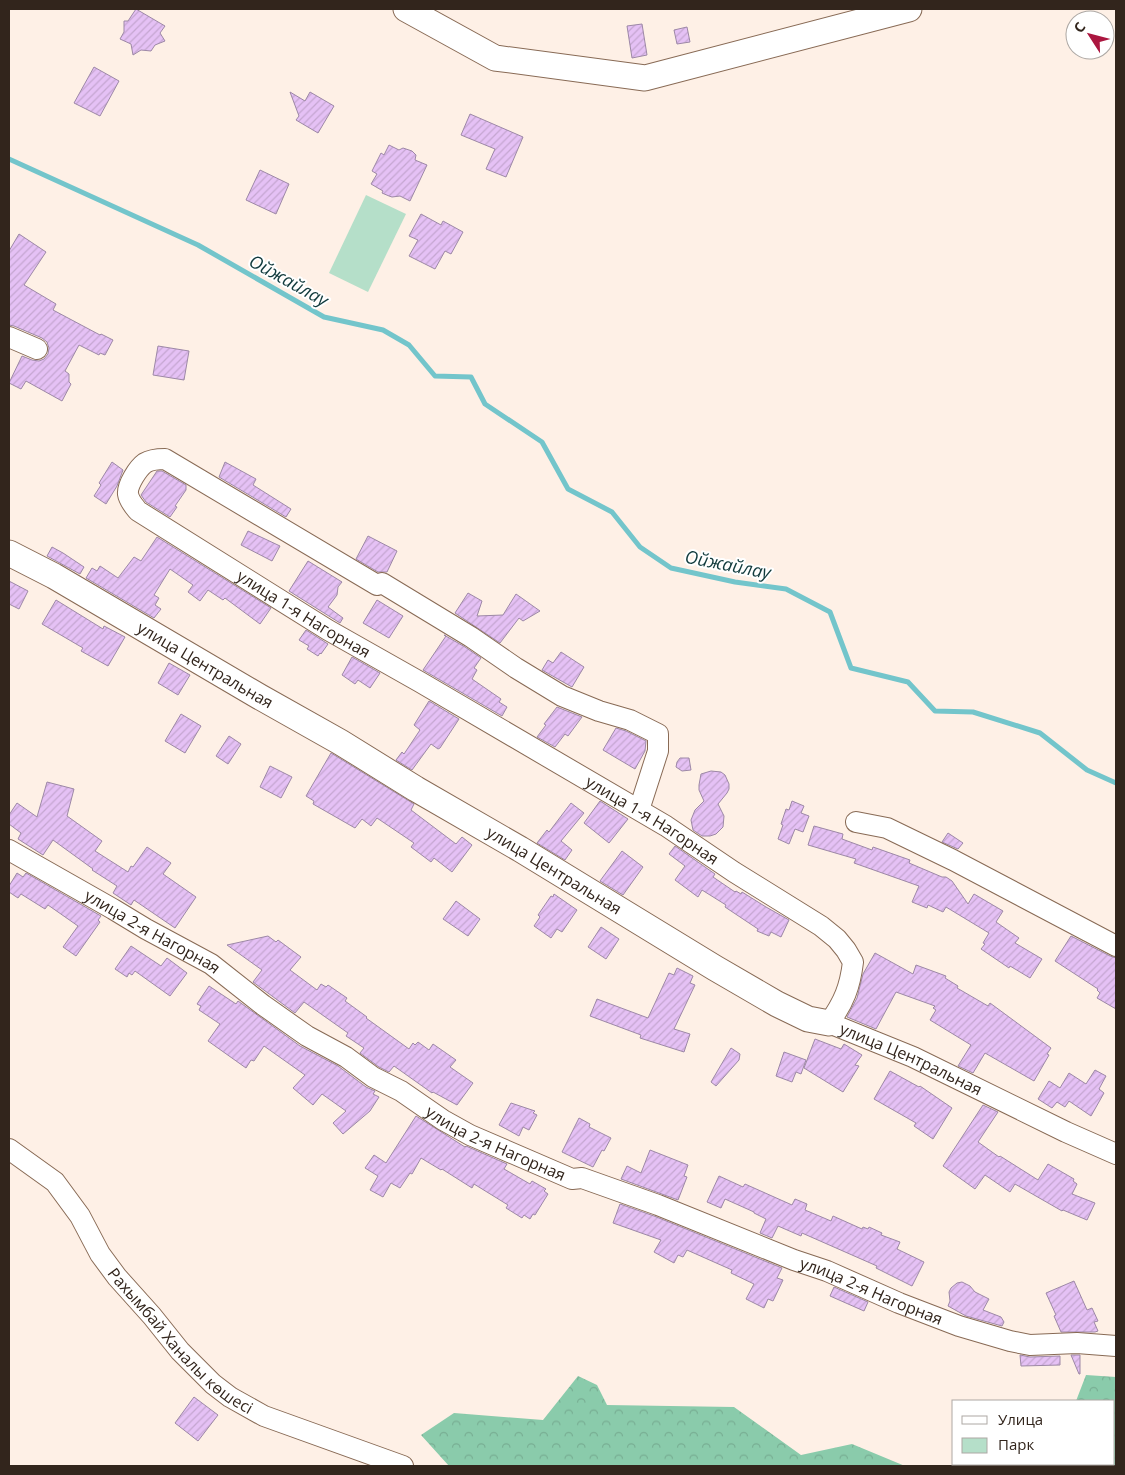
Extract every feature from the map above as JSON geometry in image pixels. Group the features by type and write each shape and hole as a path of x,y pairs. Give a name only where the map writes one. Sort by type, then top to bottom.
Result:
{"street":[{"path":"406,9 495,58 645,78 909,9"},
{"path":"9,337 37,349"},
{"name":"улица 1-я Нагорная","path":"639,810 658,751 658,734 642,725 562,696 382,582 377,585 165,459 145,463 131,481 127,492 129,500 138,511 320,626 666,826 734,872 821,926 837,939 853,962 848,992 829,1023"},
{"name":"улица Центральная","path":"9,553 54,576 260,698 340,742 769,1000 808,1019 829,1023 914,1057 1066,1132 1116,1154"},
{"path":"856,822 887,828 896,832 1116,946"},
{"name":"улица 2-я Нагорная","path":"9,850 211,964 263,1005 307,1036 346,1057 373,1077 401,1091 443,1120 470,1135 572,1179 582,1178 658,1205 794,1260 827,1271 899,1303 959,1326 1030,1345 1077,1343 1116,1346"},
{"name":"Рахымбай Ханалы көшесі","path":"9,1149 55,1182 80,1216 100,1254 117,1277 180,1351 213,1384 230,1397 264,1416 403,1466"}],"green space":[{"path":"366,195 406,214 368,292 329,273"},
{"path":"1086,1375 1116,1377 1116,1466 1024,1466 1115,1465 1115,1400 1076,1400"},
{"path":"578,1376 597,1385 607,1405 734,1407 801,1455 852,1444 905,1466 449,1466 421,1435 454,1413 543,1420"}],"building":[{"path":"136,9 165,26 160,33 165,41 155,45 151,51 141,50 133,55 131,44 120,39 124,32 124,21 128,21"},
{"path":"642,24 647,55 632,58 627,26"},
{"path":"687,27 690,42 677,44 674,30"},
{"path":"94,67 119,81 100,116 74,103"},
{"path":"290,92 305,101 310,92 334,106 318,133 296,120 299,116"},
{"path":"470,114 523,137 506,177 486,169 495,149 461,135"},
{"path":"389,145 399,150 403,148 412,151 416,155 415,160 427,165 410,201 400,196 392,197 382,193 383,191 371,184 377,174 372,171 381,153 384,155"},
{"path":"260,170 289,184 276,214 246,200"},
{"path":"421,214 441,225 443,221 463,232 451,254 445,251 435,269 409,256 418,240 409,236"},
{"path":"19,234 46,252 24,285 56,304 53,310 113,340 105,355 100,353 99,355 79,345 65,371 69,374 69,382 71,384 62,401 26,381 21,389 9,383 22,356 39,361 48,354 49,348 47,342 42,338 9,325 9,251"},
{"path":"158,346 189,351 184,380 153,375"},
{"path":"112,462 123,470 117,486 106,504 94,496 101,485 99,483"},
{"path":"225,462 256,479 253,485 291,509 286,517 219,477"},
{"path":"157,471 162,471 186,485 186,490 170,517 146,502 141,495"},
{"path":"248,531 280,546 272,561 241,545"},
{"path":"368,536 397,551 387,572 378,572 356,559"},
{"path":"157,537 271,608 260,624 225,598 223,600 208,590 200,601 188,592 193,585 170,569 154,595 159,598 155,605 161,609 154,618 86,578 92,568 97,571 100,566 118,578 134,557 141,561"},
{"path":"52,547 84,567 80,574 47,556"},
{"path":"308,561 342,582 338,587 337,595 328,607 343,618 340,623 289,591"},
{"path":"9,581 28,591 19,609 9,604"},
{"path":"468,593 482,601 477,616 503,615 516,594 540,611 523,621 519,618 500,643 455,613"},
{"path":"56,600 103,629 104,626 125,637 108,666 81,651 83,648 42,624"},
{"path":"377,600 403,616 389,638 363,623"},
{"path":"306,630 328,644 318,656 307,649 309,646 299,640"},
{"path":"446,636 481,658 474,668 477,670 472,679 501,699 499,702 507,707 502,716 423,670"},
{"path":"561,652 584,667 572,687 542,670 548,660 553,663"},
{"path":"352,657 380,673 370,688 358,680 355,684 342,675"},
{"path":"169,663 190,675 178,695 158,683"},
{"path":"429,701 459,719 440,748 438,749 431,744 412,770 396,760 402,752 404,754 420,730 414,725"},
{"path":"557,707 582,717 568,736 565,734 555,747 537,737"},
{"path":"181,714 201,726 185,753 165,741"},
{"path":"616,728 646,741 645,751 635,769 603,750"},
{"path":"229,736 241,744 228,764 216,756"},
{"path":"331,753 414,804 411,810 456,844 462,837 472,845 452,872 434,858 431,862 411,847 414,843 377,818 371,826 362,819 355,828 313,804 314,801 306,796"},
{"path":"680,758 689,758 691,770 682,771 676,767"},
{"path":"270,766 292,777 281,798 260,787"},
{"path":"711,771 721,772 725,775 729,789 718,804 724,816 723,827 716,834 702,836 693,830 691,820 695,810 704,801 699,790 701,774"},
{"path":"47,782 74,789 67,816 102,841 95,851 128,872 147,847 171,863 163,874 196,897 175,928 134,900 131,905 113,893 117,886 92,870 53,840 43,855 18,839 21,833 9,824 9,815 17,803 37,817"},
{"path":"600,801 628,819 609,843 584,823"},
{"path":"792,801 804,806 801,813 809,816 803,832 795,829 789,844 778,839 786,809 789,810"},
{"path":"571,803 584,813 561,841 572,850 565,860 537,843 547,830 549,832"},
{"path":"814,826 843,834 842,839 872,850 873,847 910,860 909,863 952,881 968,904 974,894 1003,911 996,922 1019,938 1015,943 1042,959 1030,978 1010,966 1009,968 981,949 989,933 946,907 943,912 928,905 927,908 912,902 919,886 854,863 856,859 808,845"},
{"path":"948,833 963,843 958,849 942,842"},
{"path":"675,846 715,874 713,877 735,892 741,894 742,892 789,920 781,937 771,932 769,936 757,931 758,929 725,907 726,905 702,890 698,897 675,880 685,866 669,854"},
{"path":"622,851 643,867 623,895 600,881"},
{"path":"17,873 23,877 26,873 101,916 98,920 100,922 76,956 63,947 78,926 48,905 45,909 21,894 18,898 9,892 9,886"},
{"path":"554,894 577,910 562,932 557,929 551,938 534,926 540,917 538,915"},
{"path":"456,901 480,919 468,936 443,919"},
{"path":"601,927 619,939 606,959 588,947"},
{"path":"268,936 276,942 278,940 301,957 290,970 317,990 321,984 326,987 328,985 347,998 345,1001 366,1018 409,1049 413,1043 415,1045 418,1042 429,1050 433,1044 456,1060 450,1067 473,1083 457,1105 432,1093 394,1066 389,1072 379,1067 360,1053 364,1048 346,1036 348,1033 304,1002 295,1013 253,982 262,970 227,945"},
{"path":"1071,936 1116,958 1116,1009 1097,998 1100,993 1098,989 1055,961"},
{"path":"131,946 161,966 167,958 187,973 170,996 135,971 132,975 129,973 127,977 115,969"},
{"path":"875,953 913,974 916,965 946,976 945,978 958,986 957,988 988,1006 990,1003 1051,1048 1034,1081 985,1053 973,1073 958,1066 971,1045 930,1020 936,1010 933,1008 935,1006 896,992 876,1029 847,1017 857,998 863,974"},
{"path":"677,968 693,976 690,983 695,985 674,1029 690,1034 684,1052 640,1038 641,1035 590,1016 597,999 648,1018 669,973 674,975"},
{"path":"209,986 236,1004 238,1001 300,1046 338,1066 366,1087 375,1091 373,1094 379,1097 370,1111 343,1134 333,1123 346,1111 322,1094 313,1105 293,1088 305,1075 264,1046 254,1061 251,1060 246,1068 208,1041 220,1024 199,1010 201,1006 197,1004"},
{"path":"815,1039 841,1049 844,1044 862,1055 855,1065 859,1066 843,1092 804,1068"},
{"path":"731,1048 740,1054 739,1060 716,1086 711,1082"},
{"path":"784,1052 806,1060 801,1074 796,1072 792,1082 776,1076"},
{"path":"1095,1070 1106,1076 1099,1089 1104,1093 1091,1116 1069,1101 1065,1107 1057,1102 1052,1108 1038,1099 1049,1081 1060,1088 1069,1073 1086,1084"},
{"path":"890,1071 920,1086 952,1108 933,1139 914,1126 916,1123 874,1099"},
{"path":"511,1103 535,1111 533,1113 537,1115 529,1130 523,1127 519,1136 499,1125"},
{"path":"983,1105 998,1112 978,1142 1038,1180 1048,1164 1074,1179 1073,1181 1077,1184 1072,1194 1095,1203 1087,1220 1062,1211 1015,1184 1010,1192 985,1175 975,1189 943,1166"},
{"path":"416,1116 465,1147 507,1164 504,1169 530,1184 532,1181 546,1189 544,1191 548,1194 535,1215 533,1214 530,1219 524,1215 522,1218 506,1208 508,1205 474,1184 472,1188 421,1158 412,1174 410,1173 400,1188 391,1183 383,1197 370,1190 378,1176 365,1168 374,1155 386,1163"},
{"path":"579,1118 590,1124 589,1127 611,1138 593,1167 562,1152"},
{"path":"650,1150 688,1165 684,1176 687,1177 678,1200 621,1179 627,1166 641,1173"},
{"path":"719,1176 743,1187 745,1184 792,1205 795,1199 807,1204 805,1210 831,1221 833,1216 862,1229 863,1227 868,1229 869,1227 882,1233 881,1235 900,1242 897,1249 924,1262 912,1286 876,1268 877,1266 802,1233 801,1236 778,1226 772,1238 760,1233 766,1219 725,1199 721,1208 707,1202"},
{"path":"620,1204 782,1268 777,1278 783,1280 773,1301 768,1299 764,1308 746,1299 754,1284 731,1273 732,1270 687,1250 683,1257 678,1255 674,1263 654,1252 661,1240 613,1223"},
{"path":"1074,1281 1087,1310 1092,1308 1098,1321 1094,1322 1098,1331 1061,1332 1046,1293"},
{"path":"962,1282 970,1286 975,1292 989,1299 983,1310 1001,1317 1004,1322 1002,1326 966,1316 948,1306 951,1288 957,1283"},
{"path":"834,1287 868,1302 864,1311 830,1296"},
{"path":"1020,1355 1030,1357 1060,1356 1060,1365 1021,1366"},
{"path":"1071,1355 1080,1355 1080,1374 1079,1374"},
{"path":"194,1397 218,1415 198,1441 175,1423"}],"waterway":[{"name":"Ойжайлау","path":"9,159 198,245 324,317 383,330 409,345 435,376 471,377 485,404 542,442 568,489 612,512 640,547 671,568 735,582 786,589 830,612 851,668 908,682 935,711 973,712 1040,733 1087,770 1116,783"}]}
